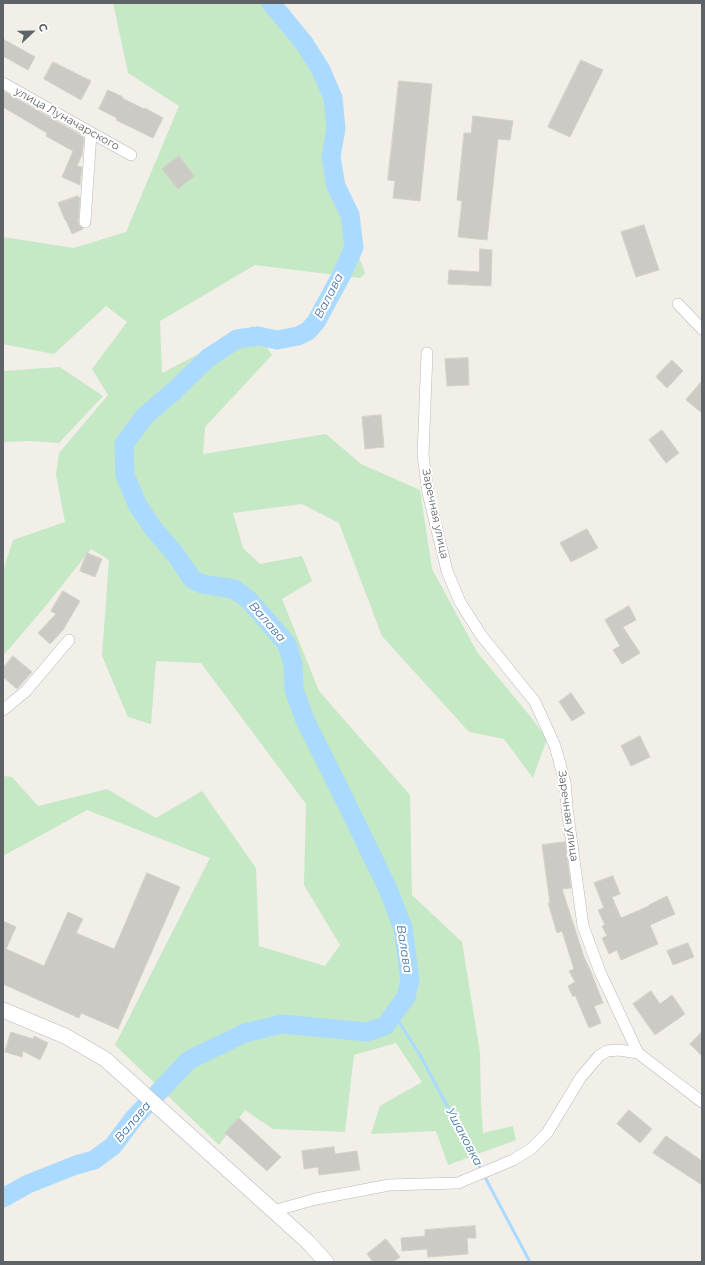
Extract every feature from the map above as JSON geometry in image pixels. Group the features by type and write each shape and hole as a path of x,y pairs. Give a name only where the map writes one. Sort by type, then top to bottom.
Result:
{"main road":[{"path":"3,1010 65,1036 105,1060 308,1242 326,1262"}],"street":[{"name":"улица Луначарского","path":"3,83 131,155"},
{"path":"85,222 91,133"},
{"path":"678,304 702,330"},
{"name":"Заречная улица","path":"426,353 423,455 428,493 447,571 460,602 481,635 535,702 555,746 565,782 567,808 583,926 600,972 638,1053 702,1102"},
{"path":"3,710 26,691 69,640"},
{"path":"273,1211 323,1198 389,1185 458,1183 512,1160 531,1149 547,1133 582,1077 599,1056 607,1051 619,1050 638,1053"}],"green space":[{"path":"113,3 264,3 284,33 318,74 330,117 323,167 365,273 360,278 255,265 160,321 162,373 253,326 272,355 205,427 203,454 326,434 361,464 420,490 432,569 477,652 547,739 533,778 504,739 469,732 382,636 339,523 302,504 233,513 243,548 260,564 302,556 312,581 282,599 319,691 410,795 412,895 462,942 480,1053 483,1133 513,1126 516,1140 448,1165 436,1131 371,1134 380,1106 422,1082 396,1043 354,1055 345,1132 273,1129 245,1110 219,1145 115,1045 210,858 87,810 3,856 3,776 12,777 38,806 107,789 156,818 202,791 256,868 259,946 325,966 340,945 304,885 306,804 201,663 156,661 151,724 128,717 102,656 109,560 91,549 3,656 3,571 13,540 65,522 56,475 59,453 108,395 92,369 127,322 106,306 54,354 3,344 3,237 74,248 126,232 179,106 128,73"},
{"path":"60,367 103,396 59,443 31,441 3,442 3,371"}],"building":[{"path":"3,39 35,57 28,70 3,56"},
{"path":"581,60 603,70 570,137 548,127"},
{"path":"53,62 91,81 81,100 44,79"},
{"path":"399,81 432,84 420,201 393,198 395,181 388,180"},
{"path":"108,90 163,118 153,138 116,120 117,118 99,109"},
{"path":"3,91 84,137 82,155 77,166 82,167 80,185 62,177 73,151 46,136 47,133 3,107"},
{"path":"473,116 513,121 510,140 498,139 487,240 458,237 462,201 457,200 464,133 471,133"},
{"path":"179,156 194,176 178,189 162,169"},
{"path":"78,196 80,199 78,222 83,229 72,234 58,203"},
{"path":"644,225 659,270 636,277 621,232"},
{"path":"480,249 492,250 491,286 448,284 449,270 479,272"},
{"path":"468,358 469,385 447,386 445,359"},
{"path":"672,360 683,371 667,388 656,377"},
{"path":"702,381 702,413 686,400"},
{"path":"381,415 384,447 365,449 362,417"},
{"path":"662,430 679,453 666,463 649,440"},
{"path":"587,529 598,548 571,562 560,543"},
{"path":"87,553 102,559 95,577 80,571"},
{"path":"63,591 80,601 63,630 50,644 38,633 56,614 51,611"},
{"path":"629,606 636,620 623,627 640,653 622,664 613,650 620,646 605,620"},
{"path":"13,656 32,672 17,689 3,677 3,668"},
{"path":"571,693 585,713 572,721 559,702"},
{"path":"640,736 650,757 631,766 621,746"},
{"path":"565,842 571,888 562,889 584,957 603,1003 594,1006 601,1023 589,1028 575,995 573,997 568,986 575,982 569,971 574,969 562,931 557,933 548,903 550,903 542,845"},
{"path":"147,873 180,887 118,1029 81,1013 79,1018 3,984 3,921 16,927 6,949 44,966 68,912 83,919 76,933 114,949"},
{"path":"613,876 620,894 612,897 621,918 649,906 667,896 675,914 650,925 658,944 621,960 617,950 609,954 602,938 607,936 602,926 605,925 598,910 604,908 594,883"},
{"path":"688,943 694,957 673,965 667,951"},
{"path":"651,991 660,1004 672,995 685,1014 655,1035 633,1004"},
{"path":"11,1032 33,1039 34,1036 48,1043 40,1060 23,1051 22,1057 5,1052"},
{"path":"702,1032 702,1056 690,1044"},
{"path":"629,1110 652,1129 640,1143 617,1124"},
{"path":"239,1118 281,1157 267,1171 225,1133"},
{"path":"666,1136 702,1161 702,1185 653,1153"},
{"path":"334,1147 335,1154 357,1151 360,1170 319,1175 318,1167 304,1169 302,1151"},
{"path":"475,1226 476,1238 467,1238 468,1254 428,1257 427,1249 402,1251 401,1238 425,1236 425,1230"},
{"path":"386,1239 400,1257 393,1262 373,1262 367,1254"}],"waterway":[{"name":"Валава","path":"3,1198 28,1184 76,1165 94,1160 113,1146 134,1118 189,1060 245,1033 282,1024 367,1032 385,1026 406,997 410,980 403,928 388,889 305,720 294,690 293,664 287,644 249,600 234,589 202,584 192,579 176,555 153,528 137,504 125,475 124,444 144,417 174,391 208,358 237,339 258,336 277,340 298,336 308,331 316,322 341,276 354,247 350,215 336,186 331,157 336,128 333,98 321,70 304,43 271,3"},
{"name":"Ушаковка","path":"394,1014 420,1055 530,1262"}]}
